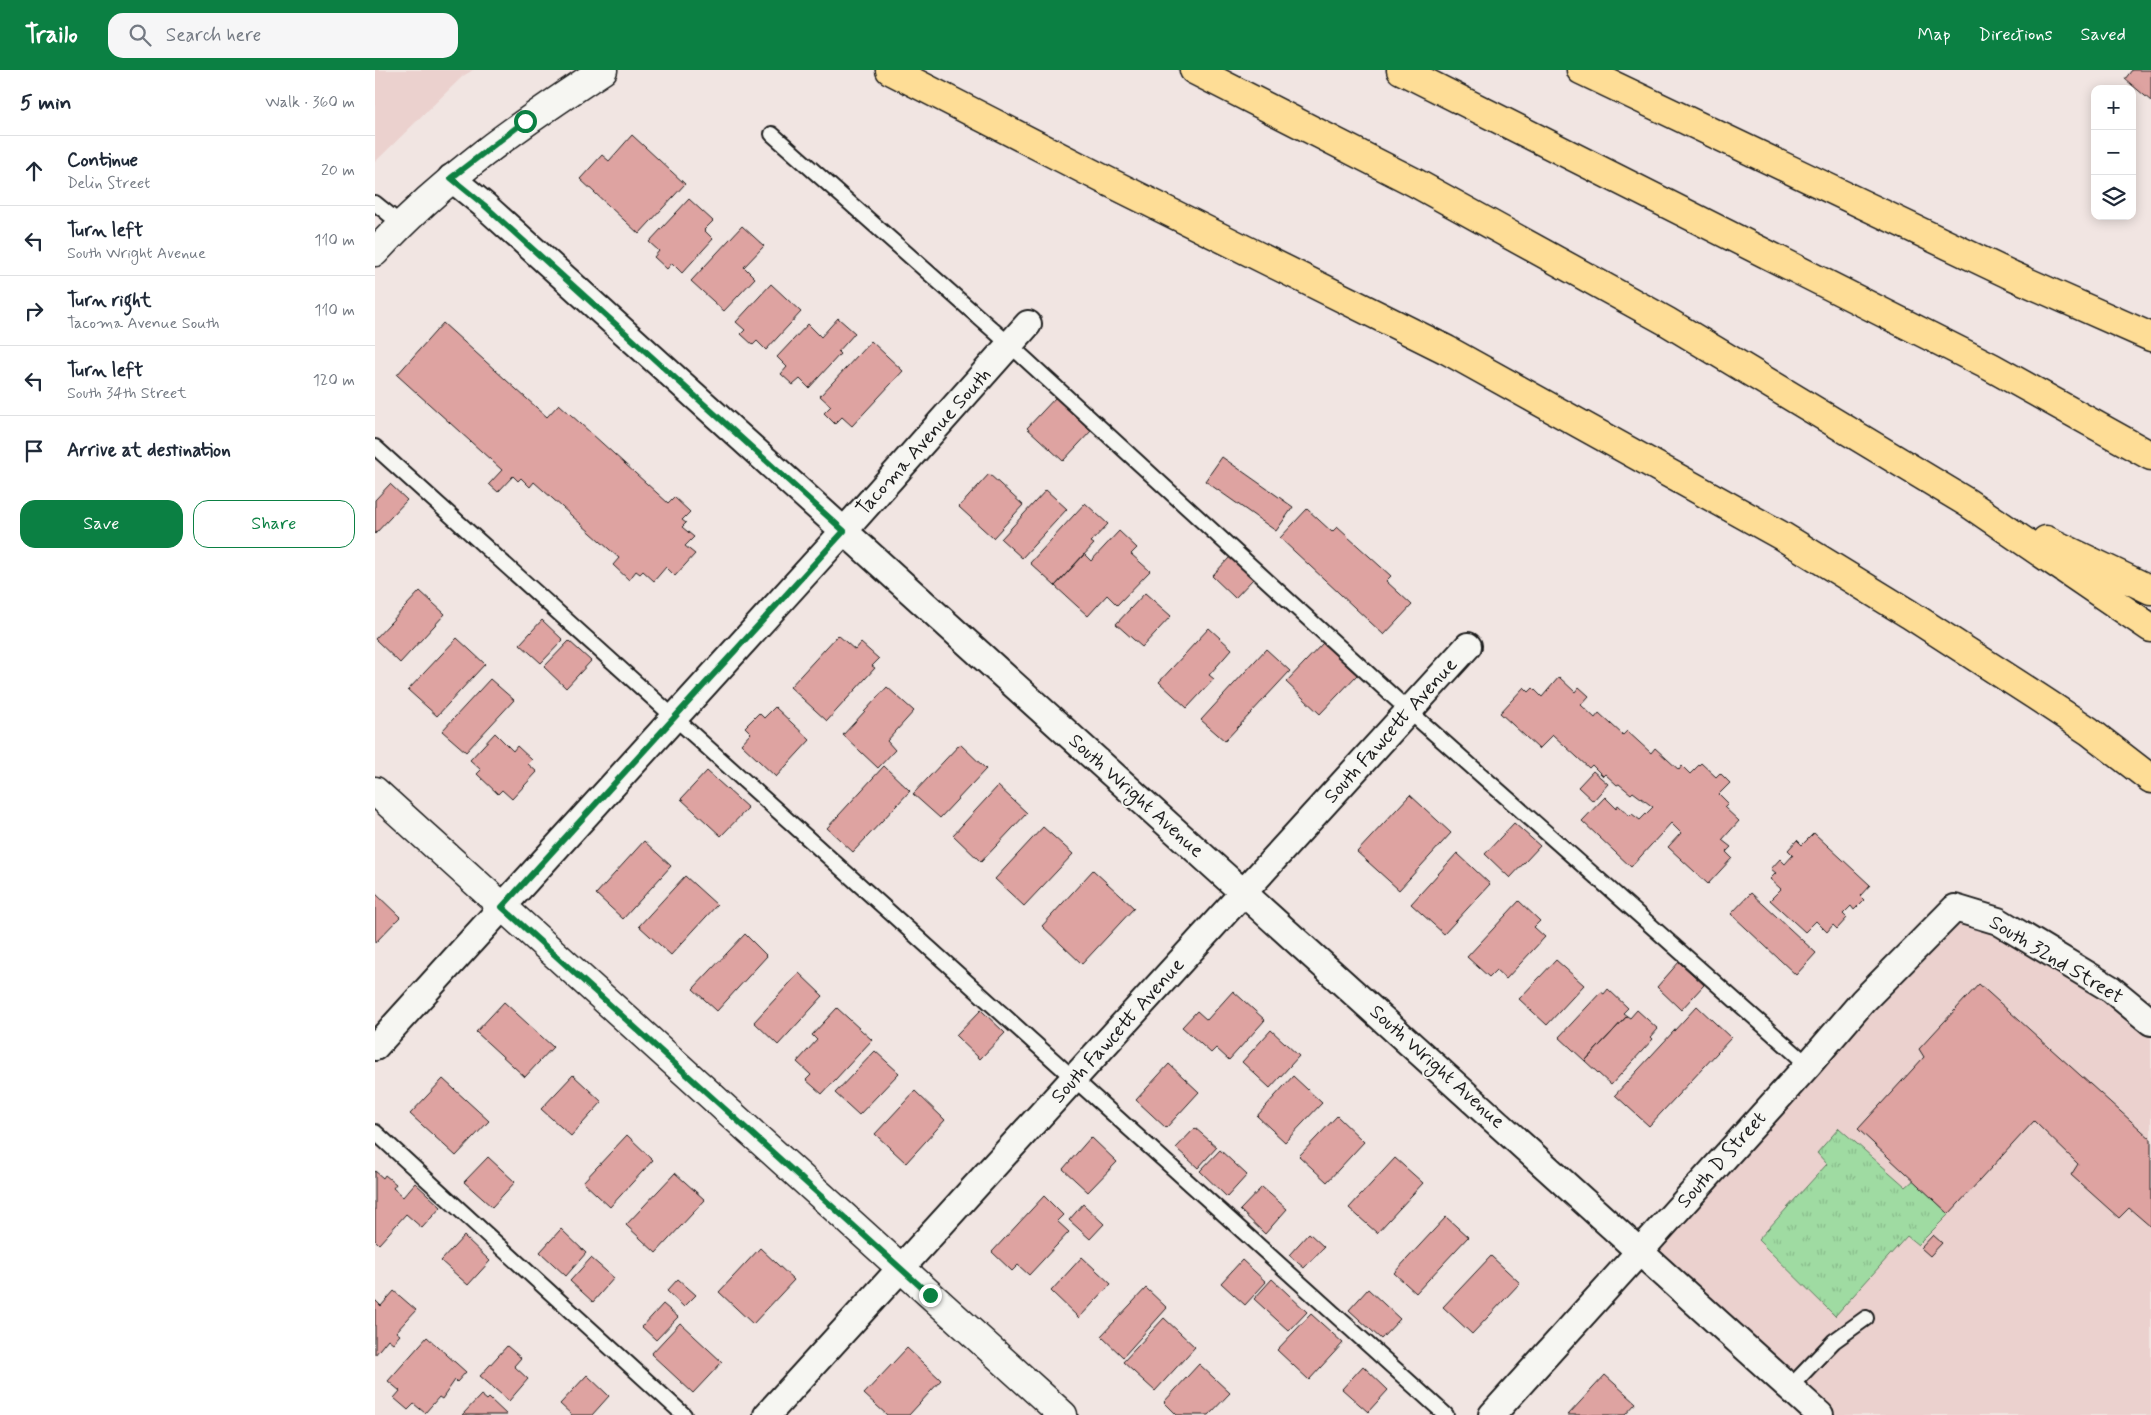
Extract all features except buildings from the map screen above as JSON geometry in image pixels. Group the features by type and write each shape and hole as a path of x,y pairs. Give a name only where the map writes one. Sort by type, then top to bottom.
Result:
{"highway":[{"path":"890,70 1103,179 1447,350 1782,536 1909,614 2044,701 2151,779"},
{"path":"1194,70 1415,182 1666,321 1968,503 2151,628"},
{"path":"1401,70 1991,367 2151,456"},
{"path":"1581,70 2011,275 2151,337"},
{"path":"2011,275 2151,353"},
{"path":"1968,503 2151,590"}],"street":[{"path":"375,252 401,224 451,178 525,121 603,70"},
{"name":"South Wright Avenue","path":"451,178 484,205 1820,1415"},
{"name":"Tacoma Avenue South","path":"375,1047 844,531 1028,324"},
{"name":"South Fawcett Avenue","path":"767,1415 1468,646"},
{"path":"375,791 1063,1415"},
{"name":"South D Street","path":"1492,1415 1808,1065 1863,1001 1955,908"},
{"name":"South 32nd Street","path":"1955,908 1998,921 2111,989 2151,1022"}],"lane":[{"path":"772,134 1010,345 1409,711 1808,1065"},
{"path":"375,203 401,224"},
{"path":"375,447 1446,1415"},
{"path":"375,1132 684,1415"},
{"path":"1790,1387 1834,1341 1866,1318"}],"shaded area":[{"path":"375,70 473,70 463,76 375,162"},
{"path":"1955,908 2151,1022 2151,1415 1820,1415 1640,1251"}],"green space":[{"path":"1839,1128 1906,1187 1914,1180 1949,1214 1918,1245 1907,1236 1835,1316 1758,1240 1827,1164 1817,1153"}],"route":[{"path":"525,121 451,178 484,205 844,531 502,907 930,1295"}]}
